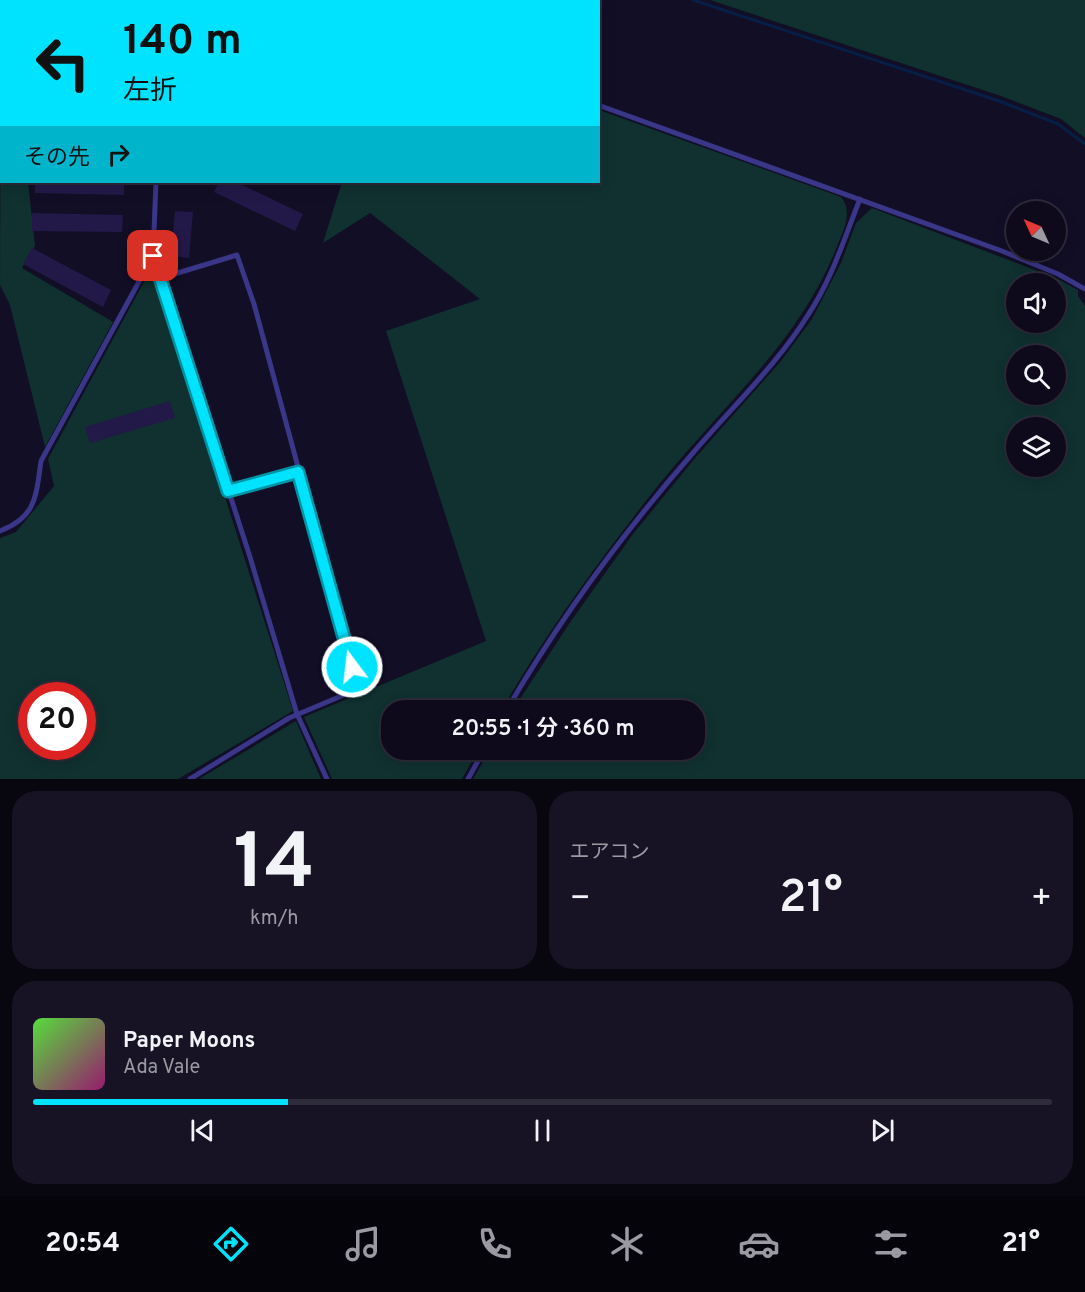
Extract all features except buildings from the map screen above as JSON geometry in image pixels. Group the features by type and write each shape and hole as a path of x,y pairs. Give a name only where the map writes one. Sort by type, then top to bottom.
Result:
{"lane":[{"path":"600,106 1029,262 1085,289"},
{"path":"156,183 153,256 297,714 327,779"},
{"path":"513,700 567,618 636,523 692,454 777,358 808,316 837,261 860,200"},
{"path":"161,278 237,255 254,304 358,689 297,714 190,779"},
{"path":"0,531 18,522 34,503 39,486 41,461 153,256"},
{"path":"228,491 298,472"},
{"path":"468,779 478,760"}],"green space":[{"path":"710,0 1085,0 1085,138 1061,119 1001,96"},
{"path":"600,110 841,197 845,203 847,215 843,232 825,274 792,328 641,507 576,594 507,700 381,700 381,760 472,760 462,779 332,779 304,717 486,641 386,331 480,299 370,213 323,243 342,183 600,183"},
{"path":"0,183 28,183 35,246 22,268 113,322 45,447 10,305 0,285"},
{"path":"872,208 1006,259 1006,261 1043,273 1006,273 1006,333 1066,333 1066,283 1078,290 1078,296 1085,306 1085,779 473,779 484,760 705,760 705,700 519,700 571,621 633,534 696,457 781,361 812,319 841,263 856,223"},
{"path":"152,267 293,711 178,779 0,779 0,538 16,532 54,486 48,459"},
{"path":"296,721 321,779 199,779"}],"waterway":[{"path":"693,0 999,101 1058,124 1085,144"}],"route":[{"path":"153,256 228,491 298,472 352,667"}]}
